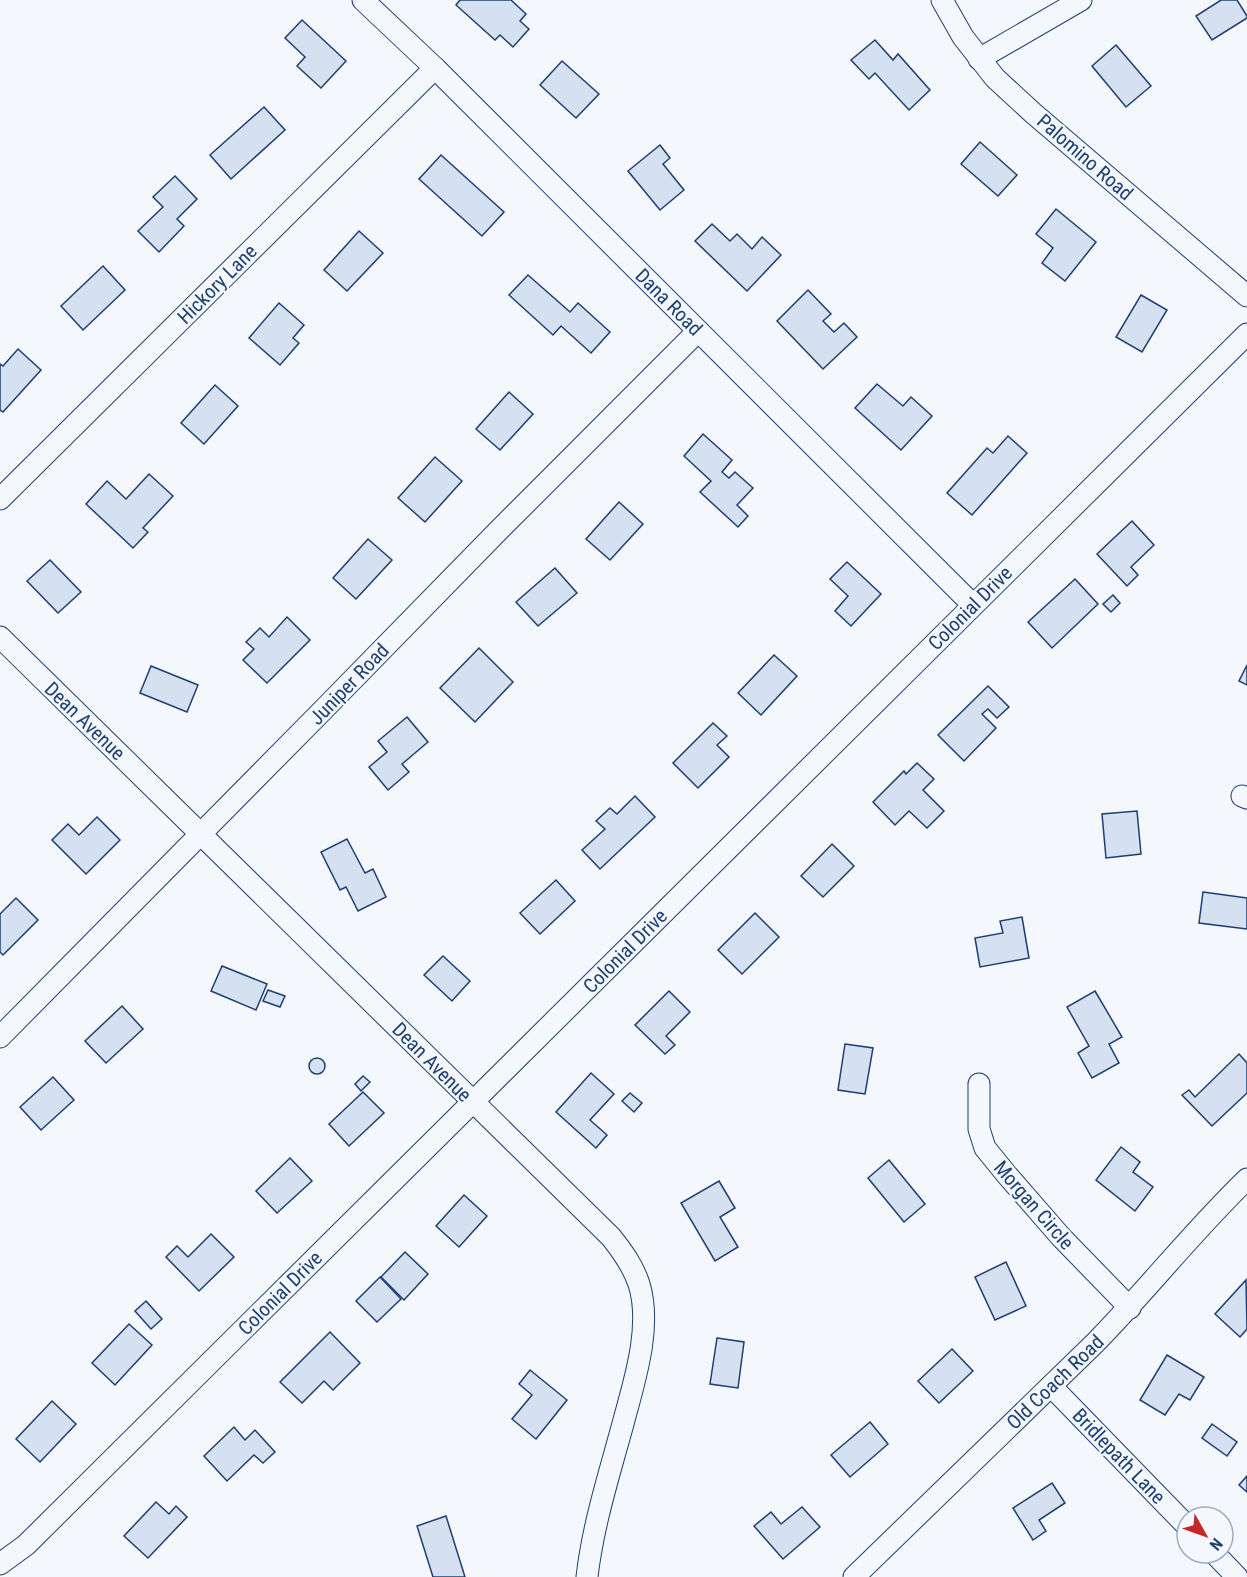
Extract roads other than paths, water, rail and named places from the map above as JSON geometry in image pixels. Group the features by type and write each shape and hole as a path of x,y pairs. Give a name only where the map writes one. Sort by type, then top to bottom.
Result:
{"street":[{"name":"Dana Road","path":"363,0 435,68 973,605"},
{"name":"Palomino Road","path":"942,0 963,37 995,78 1247,296"},
{"path":"979,59 1081,0"},
{"name":"Hickory Lane","path":"0,499 435,68"},
{"name":"Juniper Road","path":"0,1036 698,331"},
{"name":"Colonial Drive","path":"0,1564 26,1545 1247,333"},
{"name":"Dean Avenue","path":"0,637 611,1237 629,1260 640,1285 644,1313 642,1340 637,1369 596,1527 587,1577"},
{"name":"Morgan Circle","path":"979,1084 979,1129 985,1149 1061,1237 1130,1308"},
{"name":"Old Coach Road","path":"854,1577 1130,1308 1189,1239 1247,1179"},
{"name":"Bridlepath Lane","path":"1051,1386 1175,1514"},
{"path":"1226,1565 1237,1577"}]}
